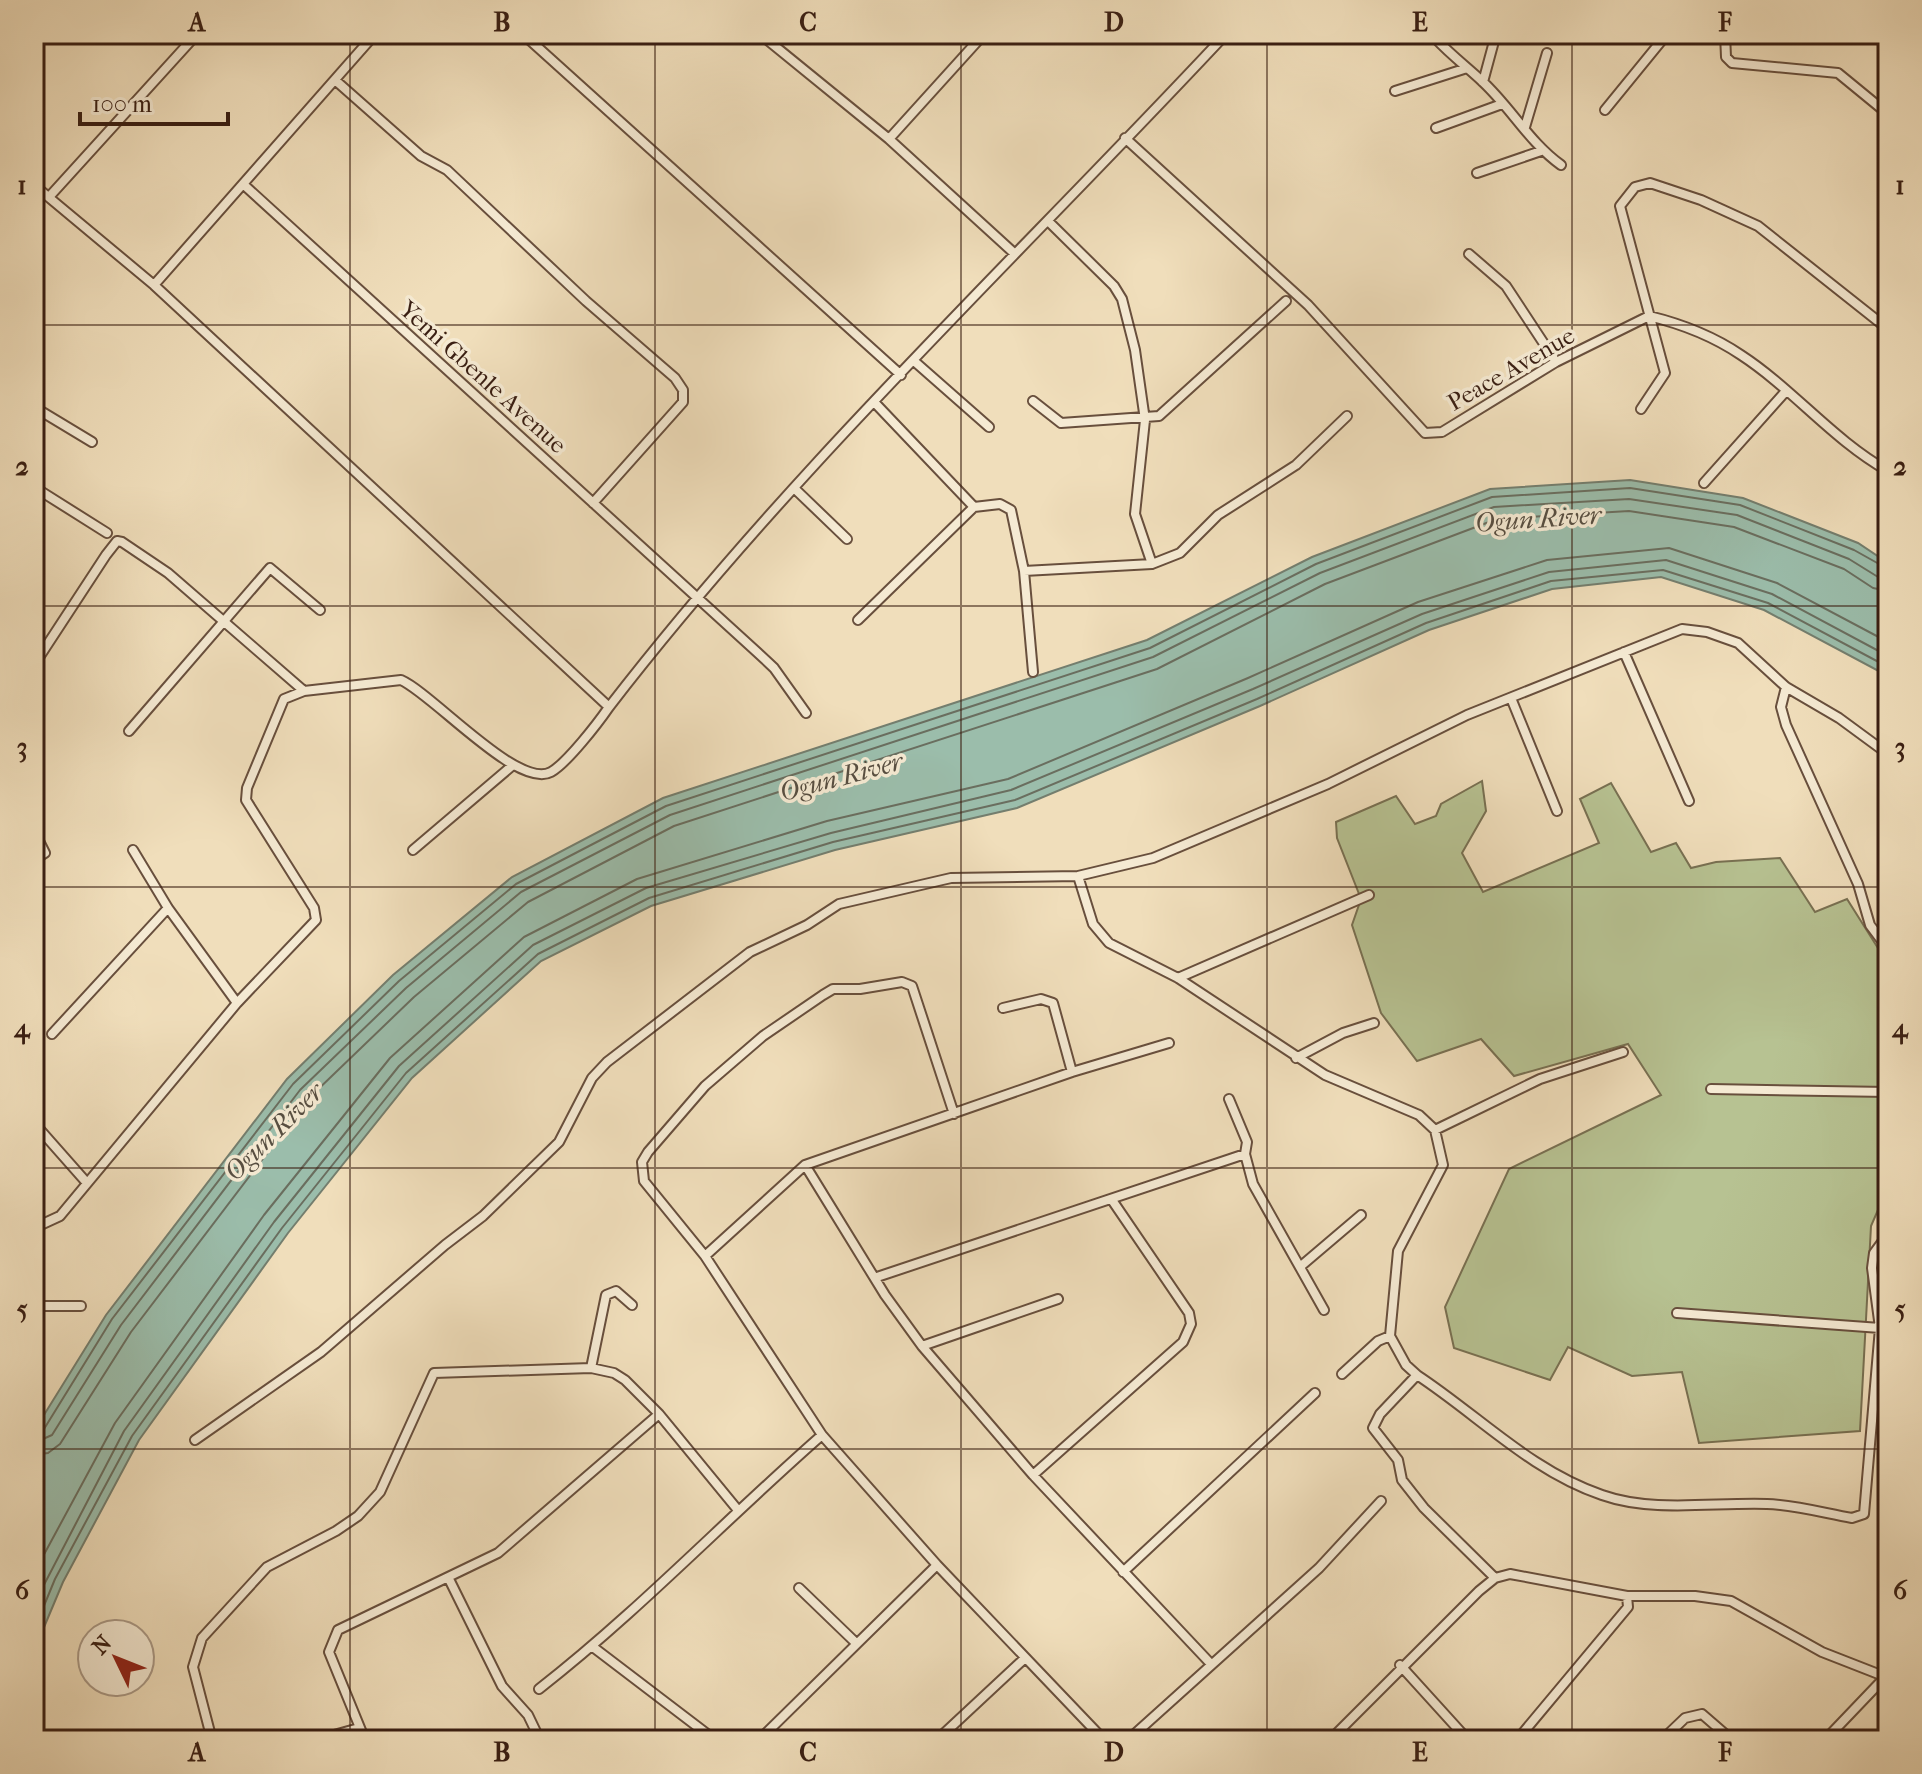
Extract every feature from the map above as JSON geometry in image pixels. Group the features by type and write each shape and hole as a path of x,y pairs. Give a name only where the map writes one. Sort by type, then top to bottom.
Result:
{"street":[{"path":"49,197 197,34"},
{"path":"154,285 375,34"},
{"path":"523,34 901,375"},
{"path":"761,34 889,139 1015,254"},
{"path":"889,139 984,34"},
{"path":"34,1228 60,1216 237,1003 316,920 314,908 249,807 245,794 279,706 289,695 401,680 513,765 539,774 549,773 795,489 1226,34"},
{"path":"1483,82 1496,34"},
{"path":"1605,110 1667,34"},
{"path":"1725,34 1726,57 1732,63 1838,73 1888,114"},
{"path":"1436,39 1464,69 1483,82 1525,127 1541,151 1561,165"},
{"path":"1525,127 1547,53"},
{"path":"1395,91 1464,69"},
{"path":"335,80 421,156 447,170 586,301 665,369 683,390 683,402 593,503"},
{"path":"1436,128 1502,104"},
{"name":"Peace Avenue","path":"1125,138 1308,305 1425,433 1442,432 1556,362 1649,316"},
{"path":"1477,173 1541,151"},
{"path":"1641,409 1659,388 1665,373 1620,206 1635,187 1650,183 1701,200 1758,226 1888,329"},
{"name":"Yemi Gbenle Avenue","path":"243,184 774,668 806,713"},
{"path":"34,185 154,285 609,707"},
{"path":"1048,221 1114,286 1122,299 1135,350 1145,420 1135,514 1152,564"},
{"path":"1469,254 1506,286 1556,362"},
{"path":"1033,401 1061,423 1145,420 1159,416 1174,406 1286,301"},
{"path":"1649,316 1715,339 1743,356 1855,450 1888,471"},
{"path":"914,361 989,427"},
{"path":"1704,483 1786,391"},
{"path":"875,403 974,507"},
{"path":"34,407 92,442"},
{"path":"1024,571 1152,564 1186,549 1218,515 1296,465 1347,416"},
{"path":"34,487 107,533"},
{"path":"795,489 847,539"},
{"path":"858,620 974,507 1000,504 1009,507 1024,571 1033,672"},
{"path":"34,665 117,541 168,573 304,691"},
{"path":"129,731 272,568 320,610"},
{"path":"195,1440 321,1352 483,1216 559,1142 592,1078 607,1062 750,952 807,925 839,904 951,878 1078,876 1153,858 1328,784 1467,715 1682,629 1707,632 1738,643 1786,687 1839,718 1888,754"},
{"path":"1624,652 1689,801"},
{"path":"1786,687 1781,707 1786,725 1858,884 1870,925 1888,949"},
{"path":"1511,698 1557,811"},
{"path":"413,850 513,765"},
{"path":"34,831 45,847 45,853 34,860"},
{"path":"133,850 168,908 237,1003"},
{"path":"1078,876 1100,935 1178,978 1296,1058 1358,1092 1419,1115 1435,1130 1443,1165 1398,1251 1390,1336 1406,1365 1417,1375 1526,1457 1603,1496 1672,1503 1772,1504 1858,1518 1867,1508 1880,1328 1872,1268 1874,1253 1888,1234"},
{"path":"1178,978 1369,895"},
{"path":"52,1034 168,908"},
{"path":"954,1114 912,986 902,982 833,989 763,1036 705,1086 663,1130 642,1162 644,1181 705,1256 822,1435 937,1565 1104,1740"},
{"path":"1003,1008 1041,999 1053,1003 1072,1072"},
{"path":"1296,1058 1343,1033 1374,1023"},
{"path":"705,1256 805,1165 1072,1072 1169,1043"},
{"path":"1435,1130 1540,1079 1623,1052"},
{"path":"1711,1089 1888,1092"},
{"path":"1229,1099 1247,1142 1245,1154 1253,1184 1324,1310"},
{"path":"34,1123 87,1183"},
{"path":"877,1277 1245,1154"},
{"path":"805,1165 922,1346 1033,1475 1211,1664"},
{"path":"1033,1475 1183,1342 1191,1324 1189,1313 1112,1200"},
{"path":"1301,1266 1361,1215"},
{"path":"591,1368 606,1295 616,1291 632,1305"},
{"path":"922,1346 1058,1299"},
{"path":"34,1306 81,1306"},
{"path":"1677,1313 1880,1328"},
{"path":"1342,1374 1378,1341 1390,1336"},
{"path":"212,1740 193,1667 202,1638 267,1567 336,1531 370,1504 380,1492 434,1373 591,1368 614,1373 659,1414 737,1509"},
{"path":"1417,1375 1380,1414 1373,1428 1398,1460 1402,1480 1424,1508 1495,1578"},
{"path":"1123,1572 1315,1393"},
{"path":"365,1740 329,1652 333,1637 346,1625 449,1579 498,1553 659,1414"},
{"path":"539,1689 593,1647 737,1509 822,1435"},
{"path":"1128,1740 1319,1568 1381,1501"},
{"path":"759,1740 937,1565"},
{"path":"1330,1740 1400,1665 1495,1578 1510,1574 1627,1596 1706,1597 1731,1601 1822,1652 1887,1676 1825,1740"},
{"path":"449,1579 502,1686 528,1715 540,1740"},
{"path":"799,1588 856,1643"},
{"path":"1517,1740 1628,1607 1627,1596"},
{"path":"593,1647 715,1740"},
{"path":"937,1740 1025,1658"},
{"path":"1400,1665 1468,1740"},
{"path":"1662,1740 1685,1718 1702,1714 1732,1740"},
{"path":"316,1740 359,1728"}],"shaded area":[{"path":"1482,781 1486,811 1462,853 1483,892 1599,843 1580,799 1611,783 1651,852 1676,843 1691,868 1716,862 1780,858 1815,912 1847,899 1888,964 1888,1187 1871,1226 1860,1431 1699,1443 1682,1372 1632,1376 1568,1347 1550,1380 1454,1348 1445,1307 1509,1169 1661,1095 1628,1044 1514,1076 1481,1039 1417,1061 1381,1013 1352,925 1361,899 1337,838 1336,822 1396,796 1415,824 1436,816 1441,804"}],"water":[{"name":"Ogun River","path":"1630,480 1743,498 1858,543 1888,563 1888,676 1764,610 1661,577 1552,589 1429,630 1260,706 1017,808 835,850 651,906 541,961 412,1078 288,1233 139,1440 63,1582 34,1651 34,1431 106,1315 287,1079 393,975 512,877 663,798 1147,640 1312,557 1490,489"}]}
